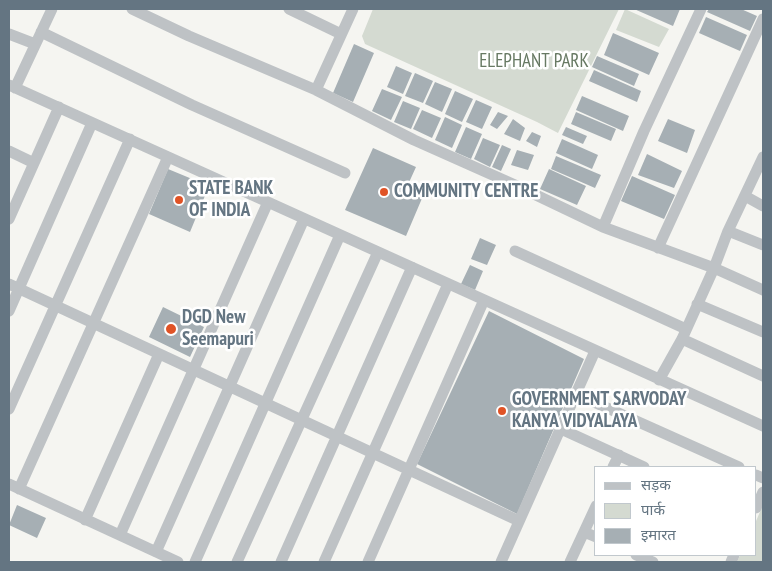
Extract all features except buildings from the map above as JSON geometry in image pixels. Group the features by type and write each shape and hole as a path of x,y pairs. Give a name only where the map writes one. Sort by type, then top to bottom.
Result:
{"street":[{"path":"52,9 12,86 763,426"},
{"path":"132,9 316,90 414,140 603,227 714,268 763,290"},
{"path":"289,9 341,34"},
{"path":"316,90 353,9"},
{"path":"603,227 644,131 700,9"},
{"path":"658,248 763,19"},
{"path":"41,32 192,105 345,173"},
{"path":"9,34 35,44"},
{"path":"9,219 59,108"},
{"path":"9,311 14,286 92,122"},
{"path":"9,409 130,139"},
{"path":"9,151 34,163"},
{"path":"168,157 94,323 14,486 178,562"},
{"path":"659,380 684,334 714,268 728,231 762,162"},
{"path":"745,196 763,206"},
{"path":"120,535 268,202"},
{"path":"156,552 304,218"},
{"path":"728,231 763,246"},
{"path":"195,562 340,235"},
{"path":"515,251 684,334 763,376"},
{"path":"238,562 378,252"},
{"path":"281,562 412,268"},
{"path":"324,562 448,284"},
{"path":"14,286 520,521"},
{"path":"368,562 484,300"},
{"path":"697,304 763,332"},
{"path":"501,562 595,351"},
{"path":"86,520 159,354"},
{"path":"576,394 737,466"},
{"path":"561,429 642,466"},
{"path":"614,466 619,455"},
{"path":"757,506 763,492"},
{"path":"570,562 594,510"},
{"path":"584,532 594,536"},
{"path":"638,556 653,562"}],"green space":[{"name":"ELEPHANT PARK","path":"373,9 619,9 558,133 365,44 362,36"},
{"path":"625,9 669,29 659,47 616,30"},
{"path":"763,505 763,562 737,562 740,556 757,556 757,519"}],"place":[{"name":"COMMUNITY CENTRE","path":"384,192"},
{"name":"STATE BANK OF INDIA","path":"179,200"},
{"name":"DGD New Seemapuri","path":"171,329"},
{"name":"GOVERNMENT SARVODAY KANYA VIDYALAYA","path":"502,411"}]}
